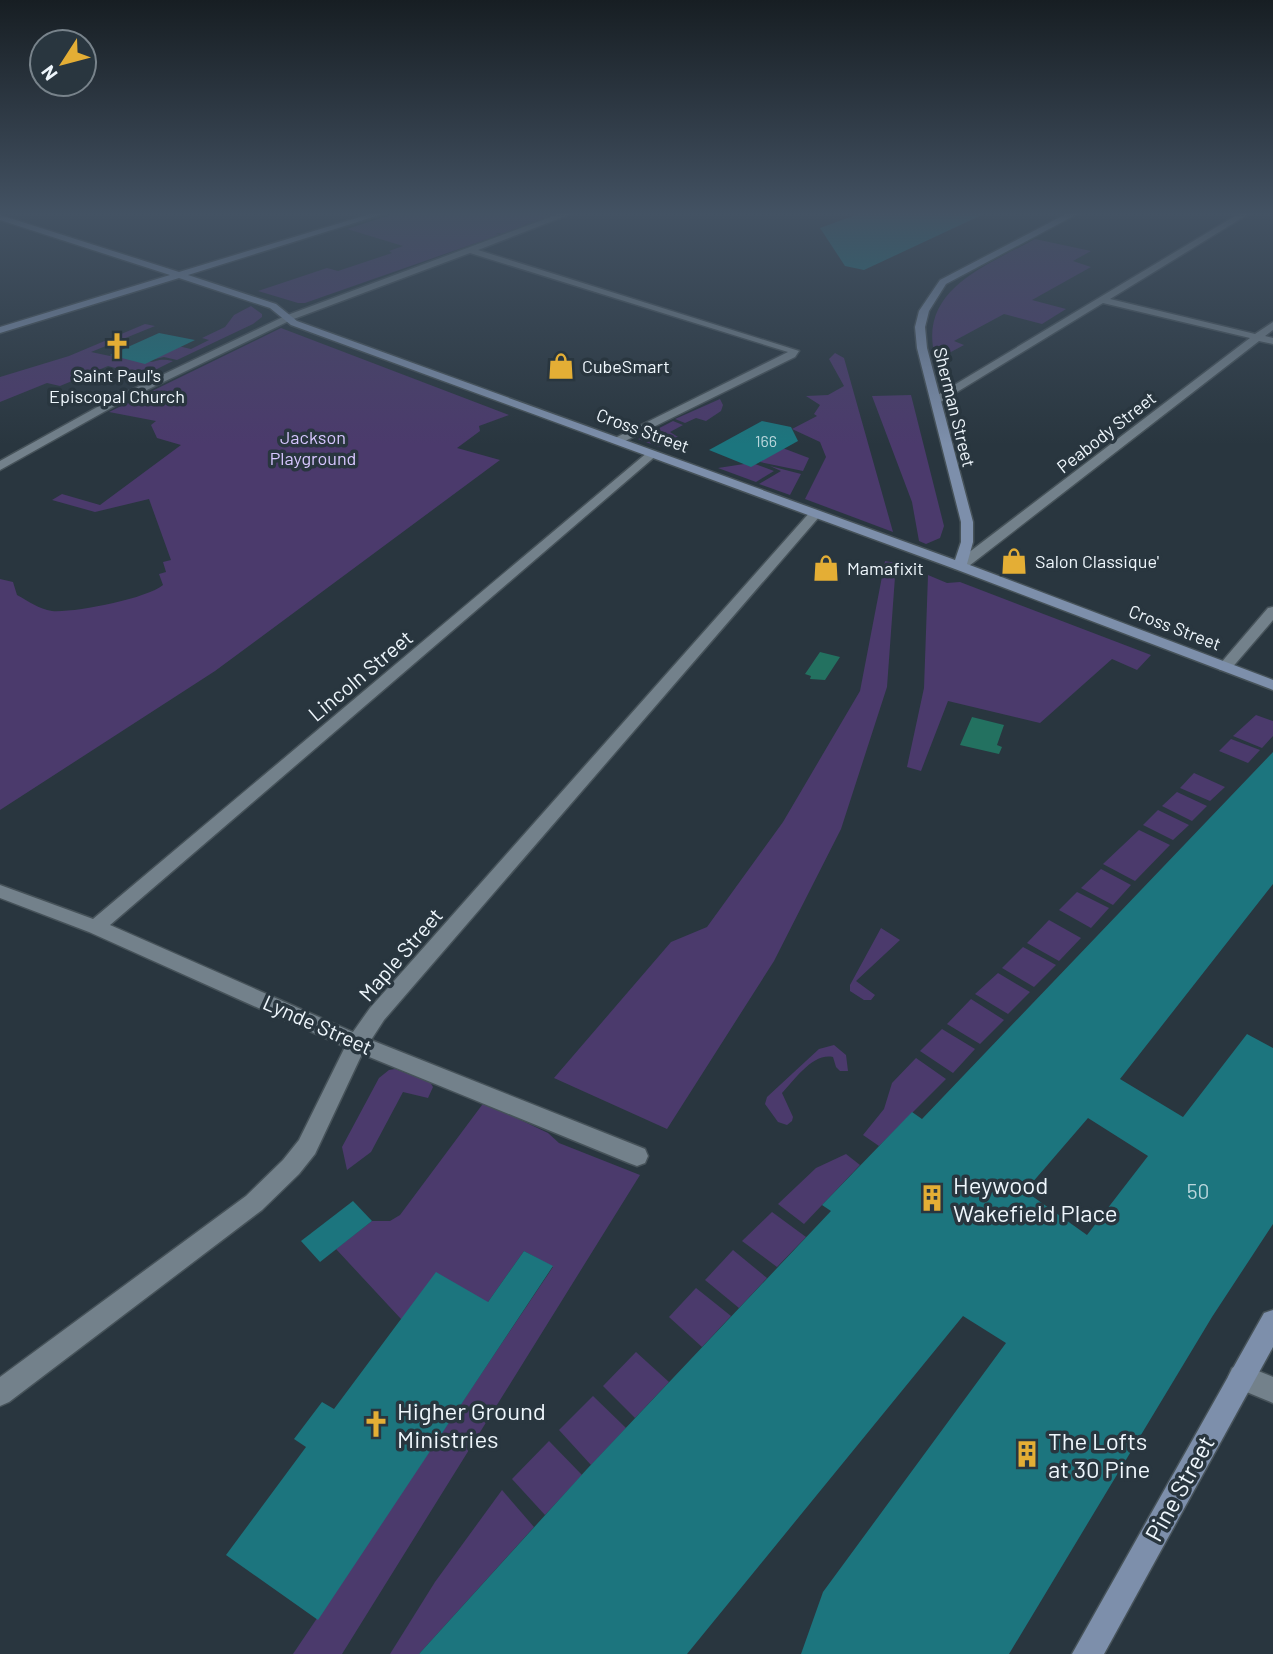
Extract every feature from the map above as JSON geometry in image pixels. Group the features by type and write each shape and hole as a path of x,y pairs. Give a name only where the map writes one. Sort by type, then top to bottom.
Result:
{"street":[{"path":"0,330 131,290"},
{"name":"Cross Street","path":"226,290 273,306 294,323 960,566 1273,685"},
{"path":"0,466 114,402 288,318 365,290"},
{"path":"599,290 794,351 617,441"},
{"name":"Sherman Street","path":"936,290 924,311 920,327 935,401 967,522 967,542 960,566"},
{"path":"935,401 1118,290"},
{"path":"1102,300 1273,341"},
{"name":"Peabody Street","path":"960,566 1273,325"},
{"name":"Lincoln Street","path":"96,927 652,454"},
{"name":"Maple Street","path":"0,1392 166,1272 254,1203 307,1147 357,1043 386,1004 815,514"},
{"path":"1225,667 1273,611"},
{"name":"Lynde Street","path":"0,891 96,927 357,1043 637,1156"},
{"name":"Pine Street","path":"1087,1654 1273,1322"},
{"path":"1241,1377 1273,1390"}],"green space":[{"path":"260,290 342,290 305,303 258,291"},
{"path":"953,290 1050,290 1032,300 1066,309 1042,324 1004,314 954,341 964,345 936,360 932,336 936,316"},
{"path":"251,306 262,314 253,324 177,360 164,357 155,359 169,344 191,349 209,340 202,338 225,327 234,315"},
{"path":"145,324 155,326 91,352 110,356 133,346 150,361 173,361 151,372 138,369 131,372 108,366 60,386 47,383 0,402 0,377 69,356"},
{"name":"Jackson Playground","path":"281,328 509,415 479,426 480,431 457,448 500,460 215,671 0,810 0,579 13,582 17,595 38,607 52,611 109,604 141,595 163,585 159,574 166,572 163,562 171,560 149,499 95,512 52,500 62,494 100,505 181,445 157,438 151,425 156,421 109,412"},
{"path":"835,353 844,358 893,532 805,499 826,457 820,442 792,429 817,416 814,414 820,405 806,396 828,395 844,386 829,359"},
{"path":"911,395 944,526 940,538 926,544 919,541 912,502 872,396"},
{"path":"720,399 723,405 721,411 706,421 696,418 685,423 675,419"},
{"path":"673,421 683,425 670,432 678,437 659,447 638,439"},
{"path":"780,447 809,458 803,471 760,462"},
{"path":"755,464 774,471 756,482 718,468"},
{"path":"770,466 801,474 790,495 759,484 781,471"},
{"path":"885,561 896,563 887,687 841,829 774,961 667,1129 554,1078 671,942 707,927 783,822 860,691"},
{"path":"928,575 947,583 960,582 1151,655 1137,670 1112,659 1040,723 948,701 921,771 907,767 924,688"},
{"path":"1256,715 1273,721 1273,736 1262,748 1233,736"},
{"path":"1231,739 1260,750 1248,763 1219,751"},
{"path":"1194,773 1225,787 1210,801 1180,788"},
{"path":"1177,792 1207,806 1192,821 1162,806"},
{"path":"1158,810 1189,825 1173,840 1143,825"},
{"path":"1139,830 1170,845 1135,881 1103,864"},
{"path":"1101,869 1131,885 1113,905 1081,888"},
{"path":"1077,892 1109,908 1091,928 1059,910"},
{"path":"1049,920 1081,938 1059,961 1027,943"},
{"path":"881,928 900,940 856,981 875,995 871,1000 864,1000 850,991 850,985"},
{"path":"1023,947 1056,965 1034,987 1002,968"},
{"path":"998,973 1030,992 1008,1014 975,994"},
{"path":"971,999 1004,1020 980,1044 947,1024"},
{"path":"942,1029 975,1049 953,1073 920,1051"},
{"path":"834,1045 846,1055 848,1071 840,1071 833,1057 825,1057 811,1063 782,1093 793,1117 792,1121 787,1125 778,1122 765,1104 767,1097 819,1049"},
{"path":"916,1058 946,1079 879,1146 863,1135 884,1109 892,1083"},
{"path":"395,1069 430,1082 433,1087 428,1098 403,1092 371,1152 347,1170 342,1147 379,1078"},
{"path":"482,1105 489,1105 548,1133 559,1143 640,1175 342,1654 293,1654 553,1267 524,1251 488,1302 401,1319 336,1249 372,1221 390,1221 400,1215"},
{"path":"846,1154 860,1165 804,1224 778,1204 816,1168"},
{"path":"772,1212 806,1237 777,1267 742,1241"},
{"path":"733,1250 767,1278 739,1308 705,1280"},
{"path":"696,1288 731,1316 702,1347 669,1317"},
{"path":"636,1352 669,1382 635,1418 603,1386"},
{"path":"593,1396 626,1428 591,1465 559,1430"},
{"path":"549,1441 582,1475 545,1515 512,1479"},
{"path":"502,1490 534,1527 419,1654 390,1654 435,1582"}],"shaded area":[{"path":"820,652 840,657 825,680 810,679 811,676 805,674"},
{"path":"972,717 1004,725 997,745 1002,747 999,754 960,745"}],"building":[{"path":"159,333 195,340 145,364 110,355"},
{"path":"762,421 791,427 798,441 751,467 709,450"},
{"path":"1273,752 1273,884 1120,1079 1183,1117 1247,1034 1273,1048 1273,1224 1212,1317 1009,1654 801,1654 823,1592 1006,1343 963,1316 687,1654 419,1654 587,1469 831,1211 822,1205 912,1112 922,1119","holes":["1088,1118 1148,1156 1087,1235 1025,1191"]},
{"path":"353,1201 372,1221 320,1262 301,1241"},
{"name":"Higher Ground Ministries","path":"524,1251 553,1266 318,1620 226,1555 306,1447 294,1439 322,1402 334,1409 436,1272 488,1302"}],"place":[{"name":"Saint Paul's Episcopal Church","path":"117,346"},
{"name":"CubeSmart","path":"561,366"},
{"name":"Salon Classique'","path":"1014,561"},
{"name":"Mamafixit","path":"826,568"},
{"name":"Heywood Wakefield Place","path":"932,1198"},
{"name":"Higher Ground Ministries","path":"376,1424"},
{"name":"The Lofts at 30 Pine","path":"1027,1454"}]}
